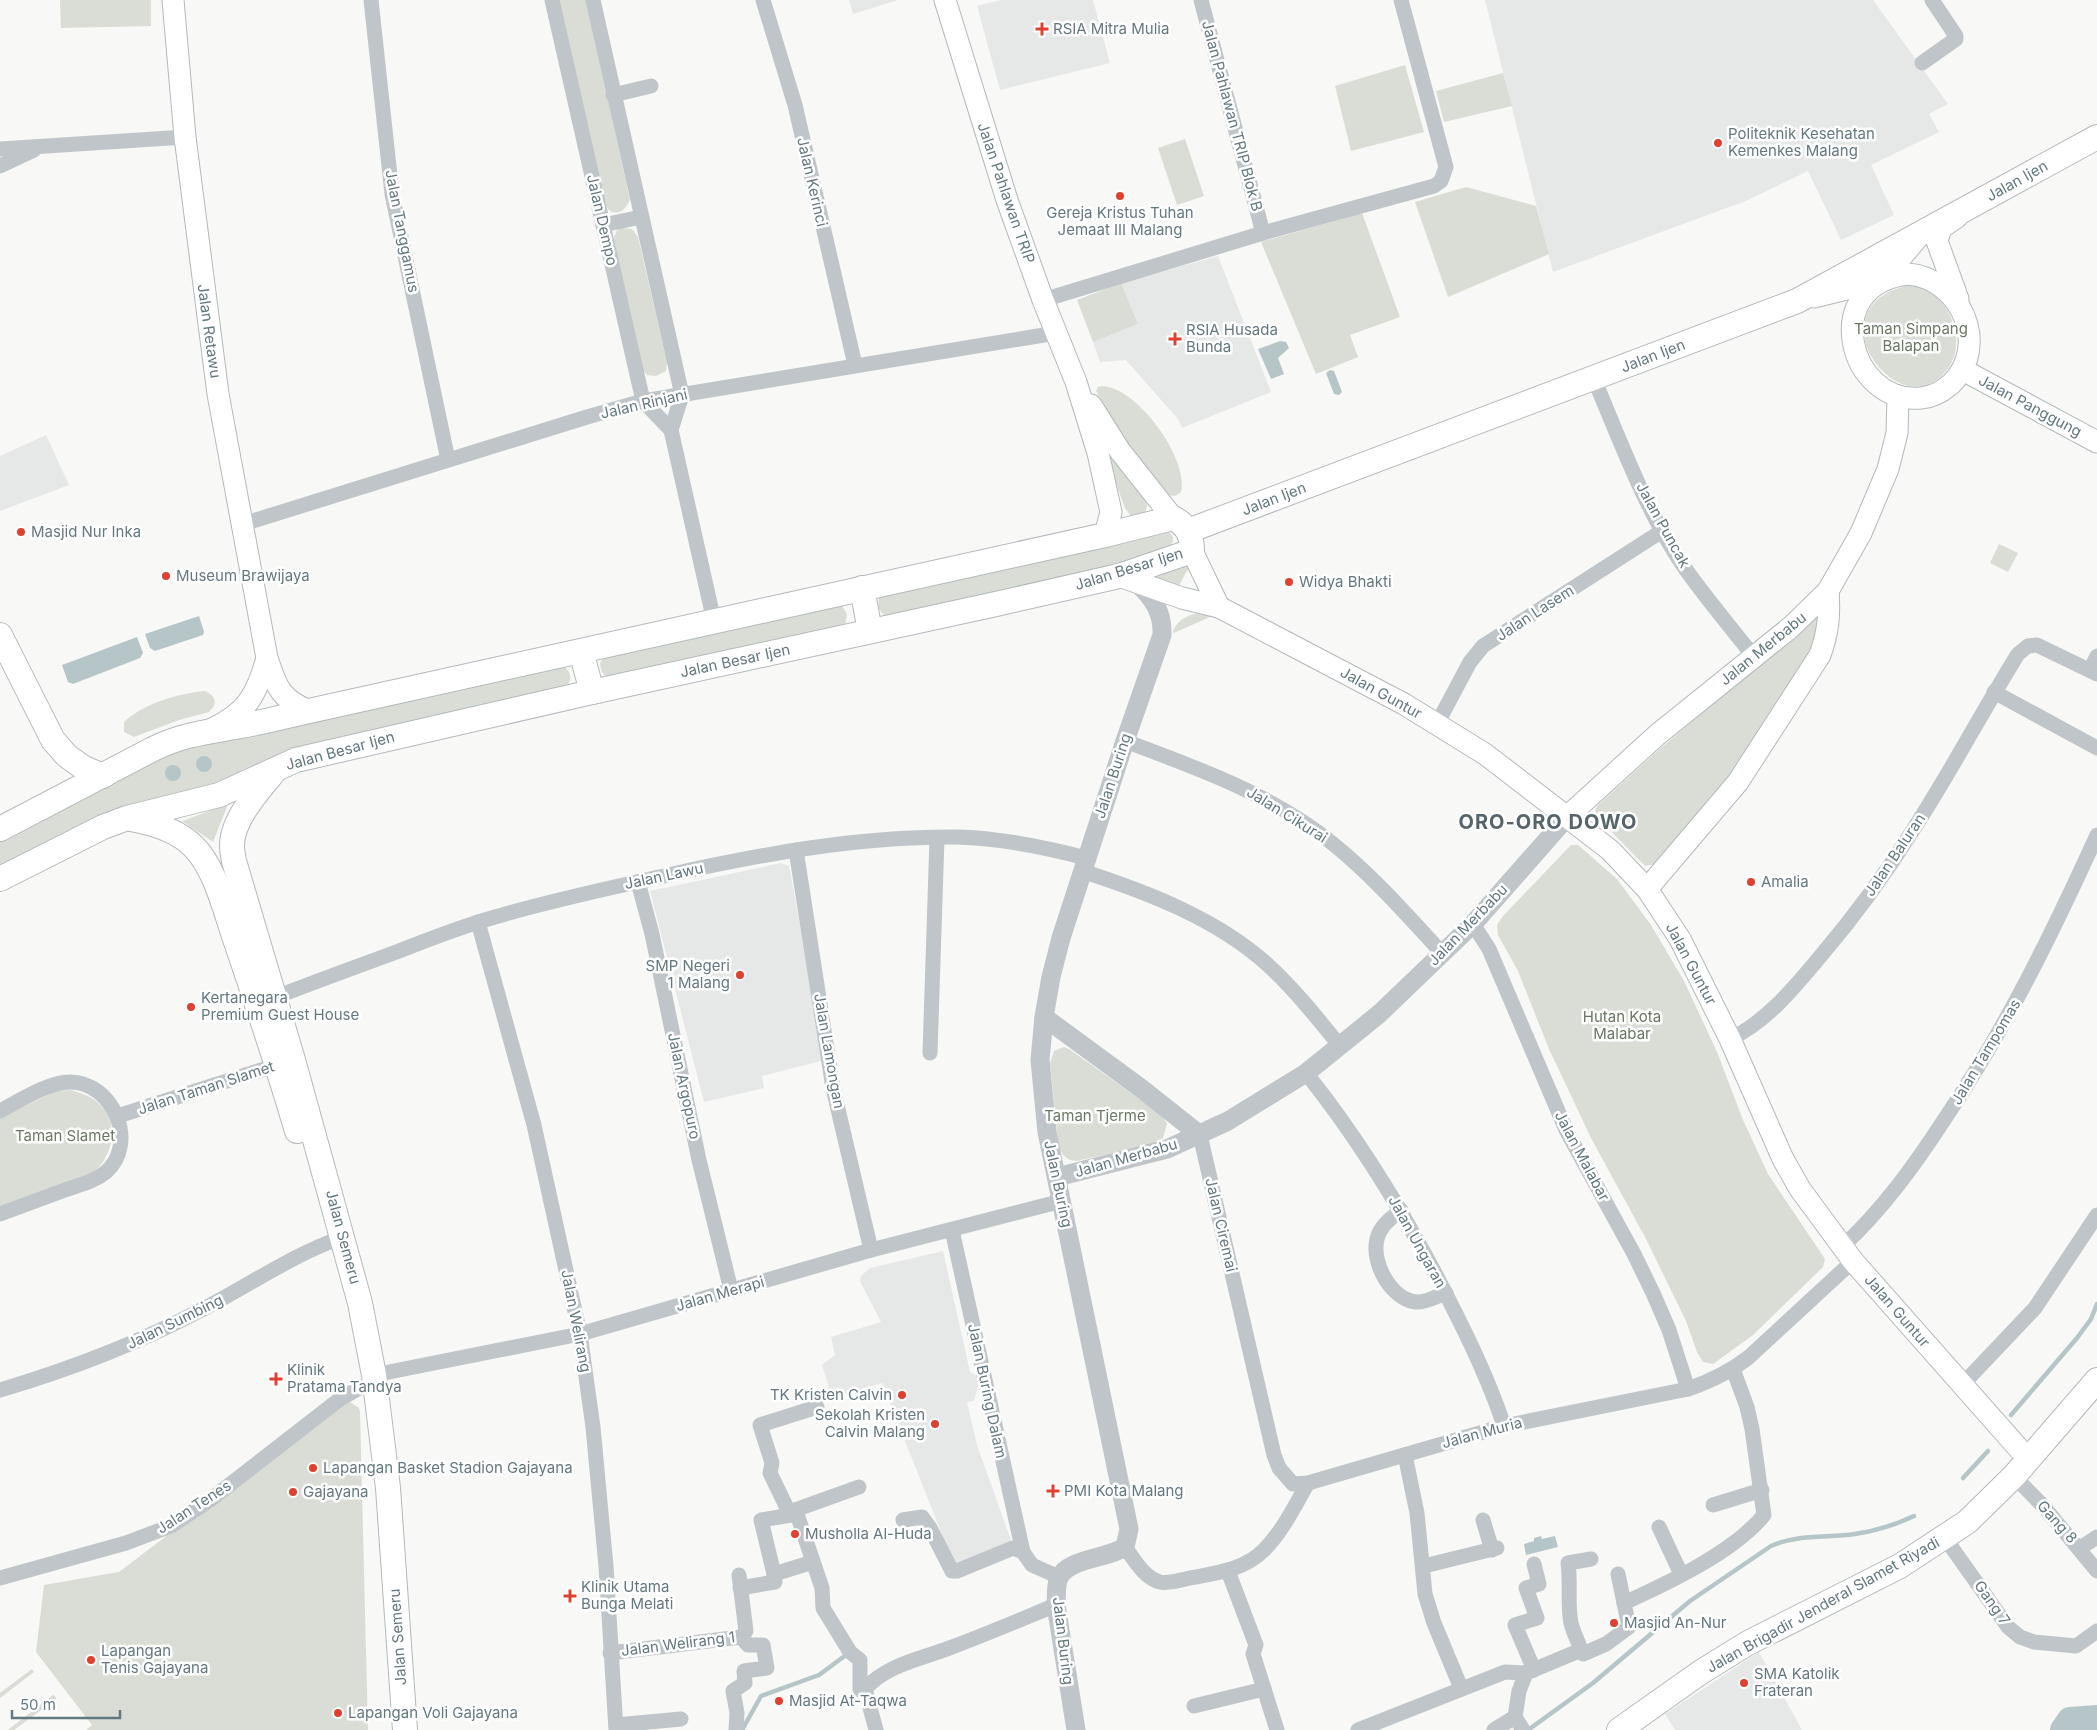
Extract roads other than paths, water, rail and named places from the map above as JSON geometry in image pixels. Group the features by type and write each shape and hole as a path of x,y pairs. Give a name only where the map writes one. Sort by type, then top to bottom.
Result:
{"main road":[{"name":"Jalan Retawu","path":"174,0 185,138 218,394 267,658 275,682 282,694 291,703 309,711"},
{"name":"Jalan Pahlawan TRIP","path":"946,0 1007,200 1043,300 1076,382 1098,453 1111,512 1105,536"},
{"name":"Jalan Ijen","path":"1185,533 1797,301 2097,137"},
{"path":"1921,233 1882,280 1872,286 1857,306 1852,324 1852,336 1858,360 1868,376 1882,388 1898,396 1922,398 1935,395 1947,388 1963,370 1968,357 1969,331 1937,241 1941,228 1973,205"},
{"path":"1797,301 1908,274 1924,277 1942,286 1961,309"},
{"name":"Jalan Panggung","path":"1963,370 2097,442"},
{"name":"Jalan Pahlawan TRIP","path":"1076,382 1120,451 1185,533 1219,607"},
{"name":"Jalan Merbabu","path":"1568,816 1657,735 1791,627 1828,591 1861,533 1888,470 1897,433 1898,396"},
{"path":"0,829 170,741 212,729 241,726 1105,536 1185,533"},
{"name":"Jalan Besar Ijen","path":"0,880 94,830 127,818 219,795 296,760 870,631 1128,579 1185,533"},
{"name":"Jalan Guntur","path":"1128,579 1190,600 1219,607 1396,700 1485,754 1610,850 1647,888 1680,939 1730,1039 1783,1159 1800,1189 1848,1254 1962,1385 2021,1467"},
{"path":"862,588 870,631"},
{"name":"Jalan Merbabu","path":"1647,888 1738,782 1820,655 1829,622 1828,591"},
{"path":"0,635 53,740 64,770 65,781 56,801"},
{"path":"581,651 592,692"},
{"name":"Jalan Retawu","path":"212,729 233,718 249,702 260,682 267,658"},
{"path":"53,740 67,756 84,768 103,776"},
{"name":"Jalan Semeru","path":"278,768 247,808 237,826 232,844 234,861 266,1001 337,1239 360,1303 369,1380 388,1488 405,1730"},
{"name":"Jalan Semeru","path":"127,818 149,822 173,832 193,845 210,870 222,903 266,1001"},
{"name":"Jalan Semeru","path":"369,1380 369,1423 376,1489 389,1730"},
{"name":"Jalan Brigadir Jenderal Slamet Riyadi","path":"1619,1730 1701,1672 1748,1643 1892,1570 1945,1538 1974,1516 2021,1467 2097,1380"}],"street":[{"name":"Jalan Tanggamus","path":"371,0 392,194 448,460"},
{"name":"Jalan Dempo","path":"552,0 643,401"},
{"path":"593,0 682,395 671,430 714,621"},
{"name":"Jalan Kerinci","path":"763,0 795,105 855,365"},
{"name":"Jalan Pahlawan TRIP Blok B","path":"1201,0 1263,233"},
{"path":"1043,300 1263,233 1434,186 1444,175 1445,161 1401,0"},
{"path":"1922,63 1956,40 1956,36 1932,0"},
{"path":"614,95 651,86"},
{"path":"0,149 185,138"},
{"path":"0,166 42,146"},
{"path":"603,225 641,217"},
{"name":"Jalan Rinjani","path":"243,524 643,401 1056,333"},
{"name":"Jalan Puncak","path":"1594,379 1662,531 1682,564 1754,657"},
{"path":"643,401 671,430"},
{"name":"Jalan Lasem","path":"1437,724 1470,662 1483,646 1662,531"},
{"name":"Jalan Buring","path":"1076,1730 1056,1606 1057,1585 1059,1577 1065,1569 1076,1563 1115,1553 1126,1547 1129,1539 1128,1520 1047,1132 1040,1060 1044,1017 1051,977 1061,938 1125,741 1162,635 1163,622 1156,603 1128,579"},
{"name":"Jalan Baluran","path":"1730,1039 1743,1033 1778,1004 1841,932 1913,830 2018,654 2028,646 2037,645 2093,672"},
{"path":"2093,672 2097,656"},
{"path":"1994,692 2097,748"},
{"name":"Jalan Cikurai","path":"1125,741 1239,786 1308,825 1332,843 1362,870 1395,902 1442,953"},
{"name":"Jalan Merbabu","path":"1057,1177 1155,1153 1200,1135 1306,1073 1379,1014 1473,924 1568,816"},
{"name":"Jalan Tampomas","path":"1848,1254 1858,1232 1907,1176 1986,1056 2034,969 2097,836"},
{"path":"930,1053 937,838"},
{"name":"Jalan Lawu","path":"266,1001 478,922 598,890 719,864 796,850 850,843 937,838 999,840 1045,847 1208,924 1235,940 1269,966 1340,1046"},
{"name":"Jalan Lamongan","path":"796,850 833,1088 871,1250"},
{"name":"Jalan Argopuro","path":"638,882 652,934 699,1160 731,1290"},
{"name":"Jalan Welirang","path":"478,922 534,1125 580,1334 593,1427 606,1566 616,1727"},
{"name":"Jalan Malabar","path":"1473,924 1489,948 1566,1132 1634,1254 1653,1293 1669,1330 1688,1389"},
{"path":"1044,1017 1142,1089 1200,1135"},
{"name":"Jalan Taman Slamet","path":"118,1116 285,1062"},
{"name":"Jalan Ungaran","path":"1306,1073 1365,1153 1402,1210 1446,1293 1504,1426"},
{"name":"Jalan Taman Slamet","path":"0,1111 56,1083 79,1083 96,1090 106,1100 118,1116 121,1132 120,1148 115,1161 108,1170 97,1178 0,1214"},
{"name":"Jalan Ciremai","path":"1200,1135 1278,1468 1293,1484 1308,1483"},
{"name":"Jalan Merapi","path":"369,1380 580,1334 871,1250 1062,1201"},
{"path":"1402,1210 1387,1222 1377,1240 1377,1261 1385,1277 1402,1297 1410,1301 1419,1302 1446,1293"},
{"path":"1962,1385 2035,1308 2097,1215"},
{"name":"Jalan Buring Dalam","path":"952,1230 1023,1552"},
{"name":"Jalan Sumbing","path":"0,1390 54,1374 138,1342 205,1308 313,1248 337,1239"},
{"name":"Jalan Muria","path":"1308,1483 1504,1426 1688,1389 1718,1378 1733,1369 1768,1341 1848,1254"},
{"path":"1624,1603 1723,1550 1757,1524 1764,1515 1762,1490 1747,1406 1733,1369"},
{"name":"Jalan Tenes","path":"0,1578 126,1543 171,1526 210,1500 340,1399 369,1380"},
{"path":"817,1407 760,1425 772,1463 770,1473 787,1508 794,1512 822,1588 823,1608 850,1652 860,1660 863,1689 876,1730"},
{"path":"1405,1455 1417,1513 1424,1566 1425,1594 1434,1623 1461,1688"},
{"name":"Gang 8","path":"2021,1467 2097,1571"},
{"path":"1126,1547 1150,1577 1160,1582 1228,1571 1245,1564 1263,1551 1283,1524 1308,1483"},
{"path":"813,1562 774,1574 761,1520 794,1512 860,1488"},
{"path":"1714,1505 1762,1490"},
{"path":"903,1520 922,1517 930,1528 950,1569 955,1572 1013,1548 1023,1552 1032,1565 1059,1577"},
{"path":"1424,1566 1494,1549 1483,1520"},
{"path":"1659,1527 1681,1574"},
{"path":"2080,1548 2097,1537"},
{"name":"Gang 7","path":"1945,1538 2008,1627 2020,1637 2034,1642 2076,1646 2097,1631"},
{"path":"1592,1559 1568,1564 1571,1582 1569,1593 1571,1624 1583,1654 1606,1644 1629,1627 1618,1574"},
{"path":"1519,1691 1530,1672 1515,1625 1537,1618 1526,1588 1539,1584 1534,1564"},
{"path":"1228,1571 1256,1644 1253,1654 1277,1730"},
{"name":"Jalan Welirang 1","path":"610,1653 741,1637 746,1631 739,1581 775,1582 774,1574"},
{"path":"863,1689 874,1679 892,1668 950,1648 1056,1606"},
{"path":"738,1730 733,1691 745,1683 744,1671 767,1668 763,1645 748,1645 741,1637"},
{"path":"1358,1730 1505,1672 1530,1672 1581,1650"},
{"path":"1494,1730 1520,1725 1519,1691 1510,1672"},
{"path":"1194,1706 1264,1689"},
{"path":"616,1727 681,1719"}],"waterway":[{"path":"2011,1415 2077,1338 2091,1319 2097,1304"},
{"path":"1963,1478 1988,1451"},
{"path":"1528,1730 1593,1683 1690,1601 1771,1546 1802,1538 1870,1531 1914,1516"},
{"path":"742,1730 761,1696 819,1675 846,1655"},
{"path":"2063,1730 2070,1720 2097,1718"}],"place":[{"name":"RSIA Mitra Mulia","path":"1042,29"},
{"name":"Politeknik Kesehatan Kemenkes Malang","path":"1718,143"},
{"name":"Gereja Kristus Tuhan Jemaat III Malang","path":"1120,196"},
{"name":"RSIA Husada Bunda","path":"1175,339"},
{"name":"Masjid Nur Inka","path":"21,532"},
{"name":"Museum Brawijaya","path":"166,576"},
{"name":"Widya Bhakti","path":"1289,582"},
{"name":"Amalia","path":"1751,882"},
{"name":"SMP Negeri 1 Malang","path":"740,975"},
{"name":"Kertanegara Premium Guest House","path":"191,1007"},
{"name":"Klinik Pratama Tandya","path":"276,1379"},
{"name":"TK Kristen Calvin","path":"902,1395"},
{"name":"Sekolah Kristen Calvin Malang","path":"935,1424"},
{"name":"Lapangan Basket Stadion Gajayana","path":"313,1468"},
{"name":"PMI Kota Malang","path":"1053,1491"},
{"name":"Gajayana","path":"293,1492"},
{"name":"Musholla Al-Huda","path":"795,1534"},
{"name":"Klinik Utama Bunga Melati","path":"570,1596"},
{"name":"Masjid An-Nur","path":"1614,1623"},
{"name":"Lapangan Tenis Gajayana","path":"91,1660"},
{"name":"SMA Katolik Frateran","path":"1744,1683"},
{"name":"Masjid At-Taqwa","path":"779,1701"},
{"name":"Lapangan Voli Gajayana","path":"338,1713"}],"district":[{"name":"ORO-ORO DOWO","path":"1548,822"}],"park label":[{"name":"Taman Simpang Balapan","path":"1911,338"},
{"name":"Hutan Kota Malabar","path":"1622,1026"},
{"name":"Taman Tjerme","path":"1095,1116"},
{"name":"Taman Slamet","path":"65,1136"}]}
